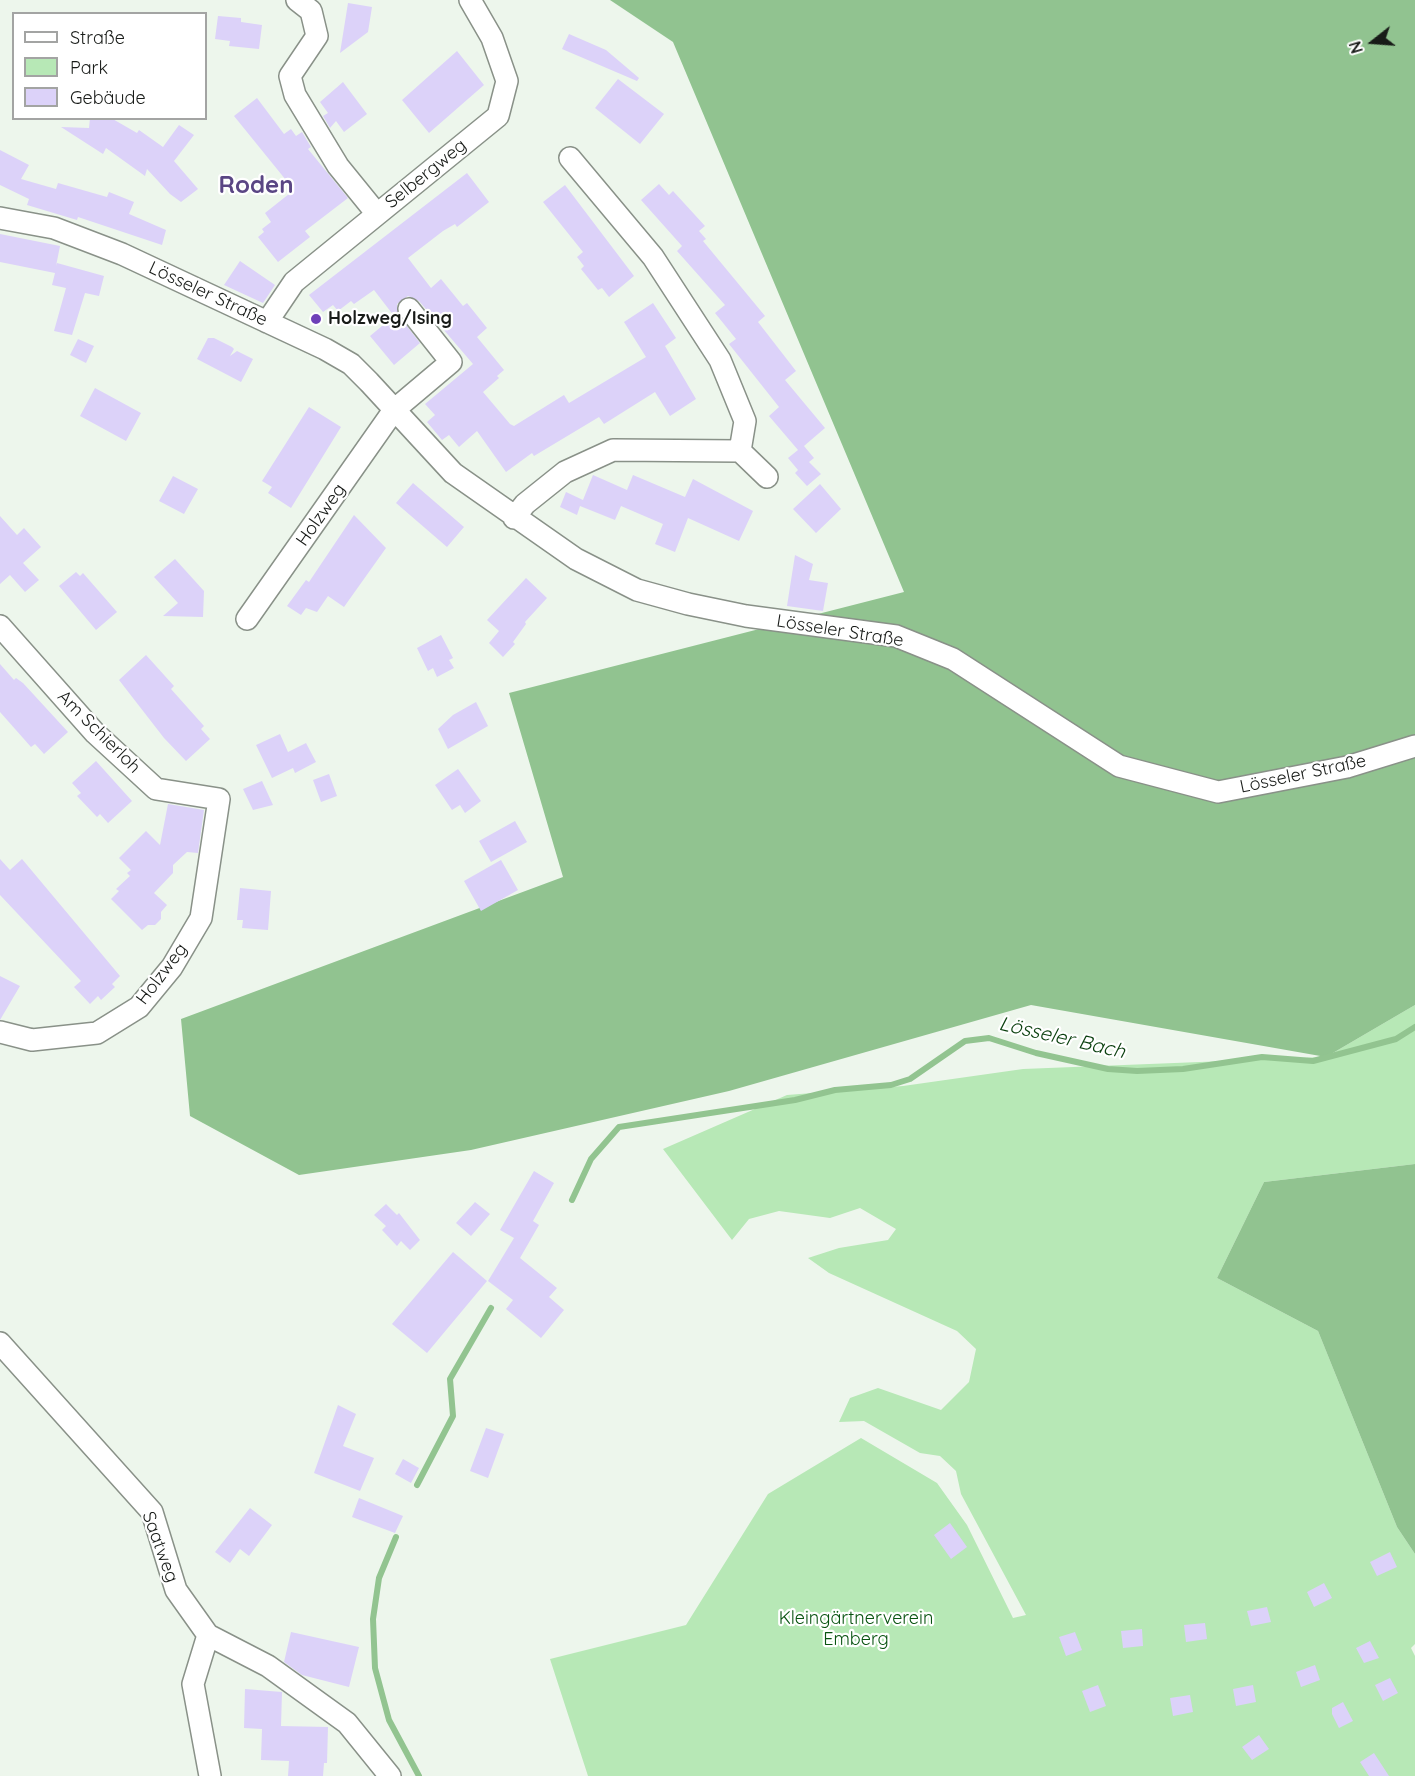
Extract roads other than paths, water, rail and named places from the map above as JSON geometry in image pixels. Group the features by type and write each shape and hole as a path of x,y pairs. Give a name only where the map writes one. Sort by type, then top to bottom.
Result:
{"street":[{"path":"297,0 311,10 317,36 290,76 295,95 338,166 377,213"},
{"name":"Selbergweg","path":"267,322 294,282 498,116 507,81 492,38 470,0"},
{"path":"570,158 653,257 720,360 745,421 740,451"},
{"name":"Lösseler Straße","path":"0,218 54,228 122,254 325,349 351,364 453,472 514,518 605,575 664,598 746,616 896,636 953,659 1119,766 1218,792 1347,767 1415,746"},
{"path":"394,410 451,362 409,309"},
{"name":"Holzweg","path":"248,619 394,410"},
{"path":"514,518 525,504 565,472 613,450 740,451 767,477"},
{"name":"Am Schierloh","path":"0,626 95,734 156,789 219,799"},
{"name":"Holzweg","path":"0,1032 32,1040 97,1033 139,1007 172,967 201,918 219,799"},
{"name":"Saatweg","path":"0,1343 152,1512 176,1590 208,1635 268,1666 347,1723 390,1776"},
{"path":"208,1635 193,1684 210,1776"}],"waterway":[{"name":"Lösseler Bach","path":"572,1200 591,1159 619,1127 795,1100 835,1090 891,1085 910,1079 965,1041 989,1038 1036,1053 1108,1069 1137,1071 1183,1069 1262,1057 1313,1061 1396,1039 1415,1027"},
{"name":"Lösseler Bach","path":"417,1485 453,1416 450,1379 491,1308"},
{"name":"Lösseler Bach","path":"396,1537 379,1578 373,1619 375,1668 389,1720 419,1776"}],"place":[{"name":"Holzweg/Ising","path":"316,319"}],"district":[{"name":"Roden","path":"256,186"}],"park label":[{"name":"Kleingärtnerverein Emberg","path":"856,1629"}]}
